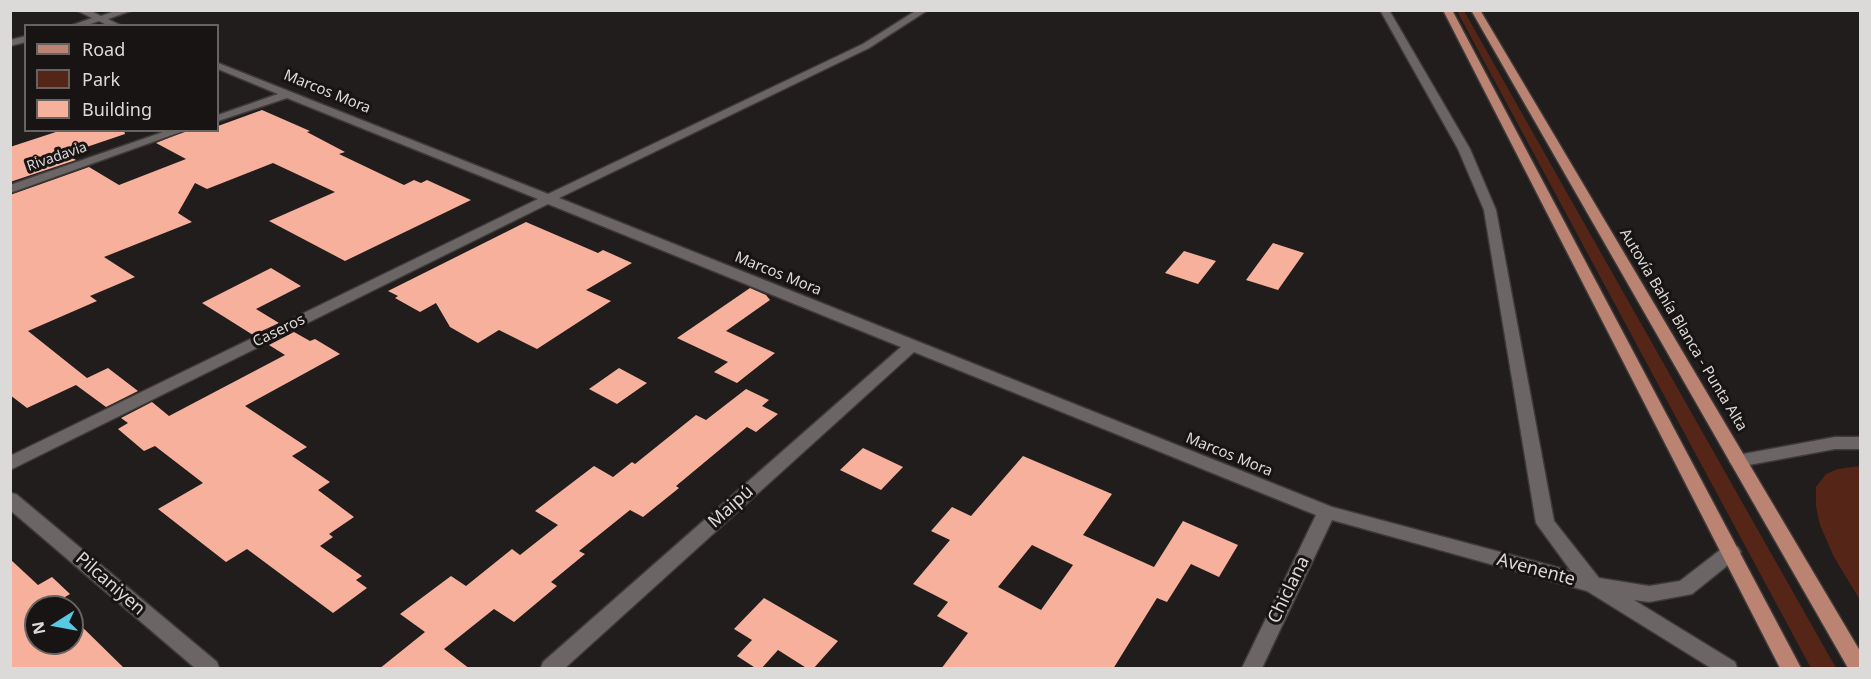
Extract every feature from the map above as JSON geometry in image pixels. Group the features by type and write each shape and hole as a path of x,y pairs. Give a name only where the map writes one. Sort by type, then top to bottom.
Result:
{"main road":[{"path":"1447,10 1791,669"},
{"name":"Autovía Bahía Blanca - Punta Alta","path":"1474,10 1859,669"}],"street":[{"path":"80,10 114,24"},
{"path":"80,24 129,10"},
{"name":"Caseros","path":"10,464 547,198 866,46 924,10"},
{"path":"1384,10 1464,149 1490,210 1545,523 1593,585 1649,594 1686,588 1731,552"},
{"name":"Marcos Mora","path":"219,66 1327,512"},
{"path":"219,118 288,94"},
{"name":"Rivadavia","path":"10,189 175,132"},
{"name":"Maipú","path":"551,669 912,345"},
{"path":"1738,461 1835,443 1860,443"},
{"name":"Pilcaniyen","path":"10,499 209,669"},
{"name":"Avenente","path":"1327,512 1593,585 1680,637 1726,669"},
{"name":"Chiclana","path":"1252,669 1327,512"}],"green space":[{"path":"1457,11 1464,11 1836,668 1811,668"},
{"path":"1860,466 1860,600 1834,557 1820,525 1816,506 1816,487 1826,474 1838,469"}],"building":[{"path":"262,110 310,131 307,132 345,152 339,154 404,185 414,180 421,183 427,180 471,200 345,261 269,221 335,192 273,163 207,189 195,183 178,213 192,222 104,257 135,277 90,296 97,301 28,331 87,378 108,368 138,391 106,407 76,385 27,408 10,395 10,195 89,167 119,185 186,159 156,143 183,132 219,132 219,126"},
{"path":"56,132 124,132 125,134 66,154 76,160 10,182 10,147"},
{"path":"526,222 598,253 603,250 632,263 586,290 611,301 537,349 499,330 478,343 450,327 436,303 420,312 395,298 398,296 388,291"},
{"path":"1273,243 1304,253 1278,290 1246,280"},
{"path":"1184,251 1216,261 1198,284 1165,273"},
{"path":"271,268 301,286 256,309 279,323 253,335 202,303"},
{"path":"750,288 766,295 770,300 726,331 775,353 737,383 714,372 728,362 677,338"},
{"path":"294,332 310,341 315,339 340,354 245,406 307,447 292,456 330,482 318,490 354,517 329,534 333,537 320,546 362,576 356,580 367,588 333,613 247,549 226,562 158,509 203,483 155,446 144,451 118,429 128,423 121,418 152,402 169,416 285,355 269,345"},
{"path":"619,368 647,383 617,404 589,389"},
{"path":"746,389 769,400 762,406 778,414 756,432 747,427 676,486 679,488 643,517 630,510 579,551 585,554 551,582 557,586 514,622 494,609 444,649 470,669 379,669 425,632 400,614 451,576 466,586 512,549 520,555 558,525 535,511 594,466 613,477 632,462 635,464 696,415 706,420"},
{"path":"863,448 903,467 881,490 840,470"},
{"path":"1023,456 1112,494 1083,535 1154,567 1183,521 1238,545 1219,577 1191,564 1167,602 1157,598 1113,669 941,669 968,633 937,616 948,602 913,584 950,540 931,531 952,507 971,516","holes":["1032,545 1073,565 1041,610 998,587"]},
{"path":"10,559 38,585 52,577 70,594 24,595 24,655 84,655 84,629 125,669 10,669"},
{"path":"764,598 838,641 813,669 808,669 778,650 761,669 757,669 737,656 752,640 734,629"}]}
